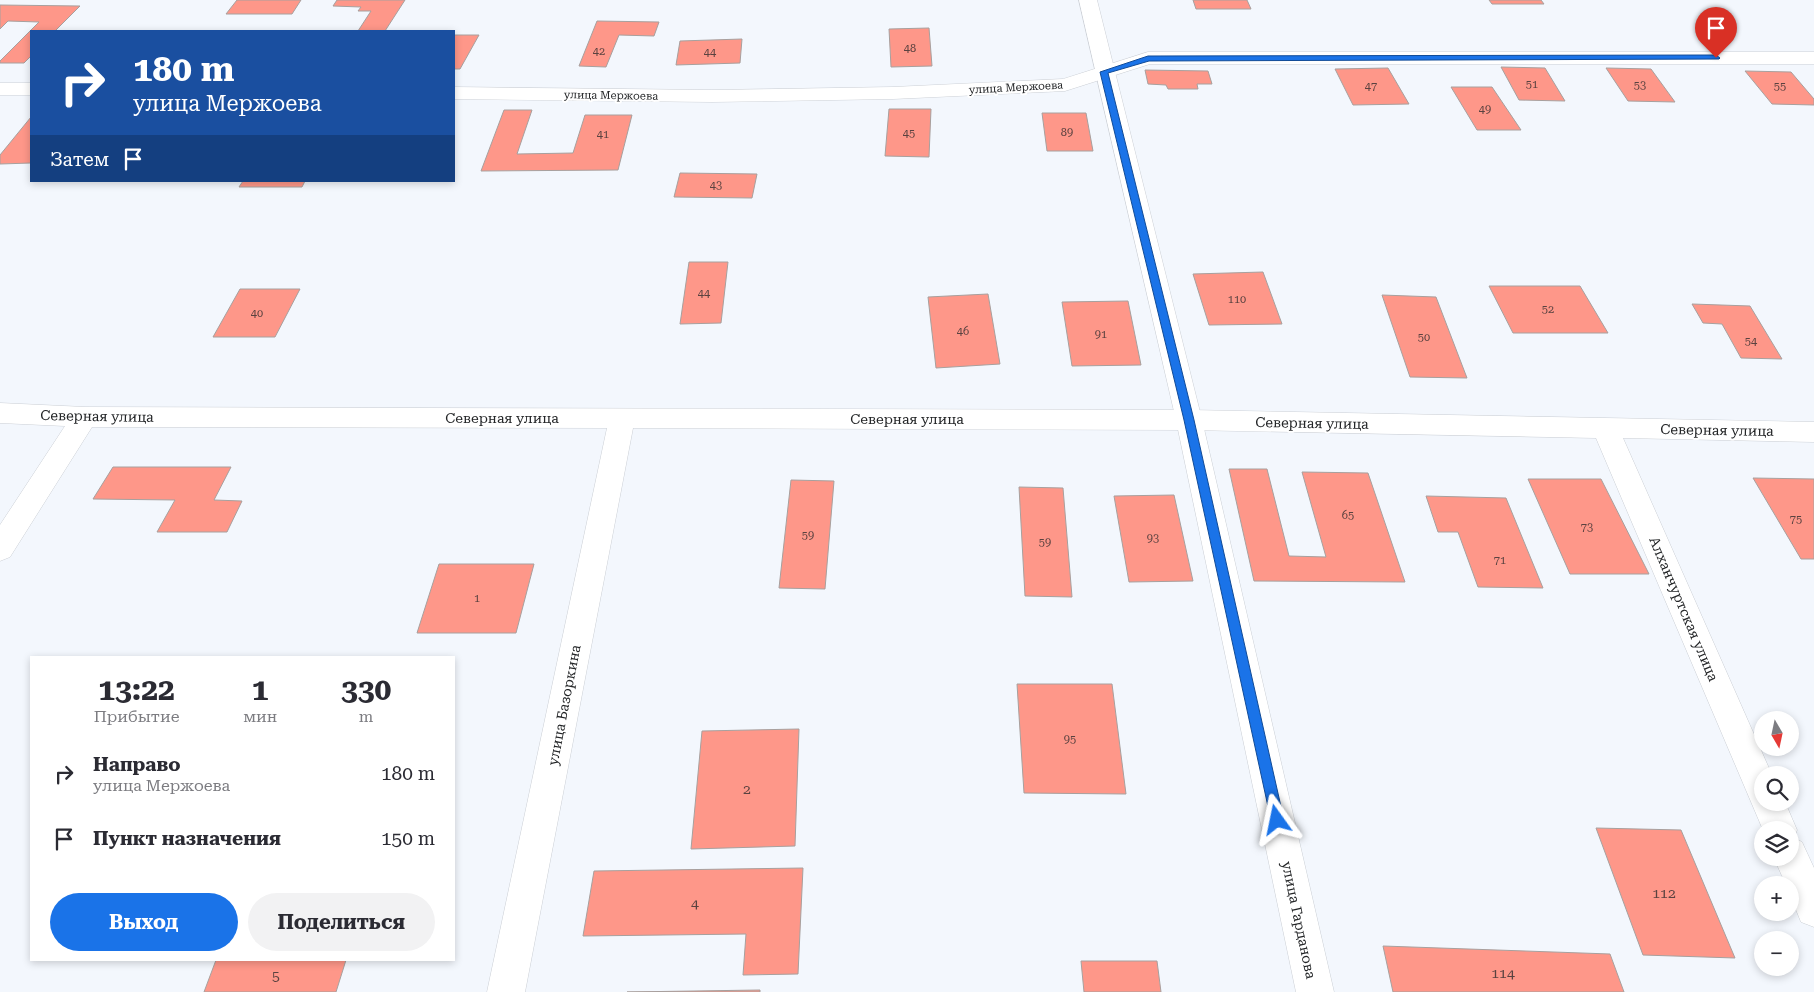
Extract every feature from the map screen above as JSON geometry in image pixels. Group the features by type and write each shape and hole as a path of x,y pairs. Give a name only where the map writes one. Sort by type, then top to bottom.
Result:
{"street":[{"name":"улица Гарданова","path":"1088,0 1189,420 1315,992"},
{"name":"улица Мержоева","path":"455,93 712,96 893,93 1065,85 1148,58 1814,58"},
{"path":"0,89 30,89"},
{"name":"Северная улица","path":"0,413 85,417 1189,420 1814,432"},
{"path":"0,549 85,417"},
{"name":"улица Базоркина","path":"506,992 622,418"},
{"name":"Алханчуртская улица","path":"1605,428 1754,773"},
{"path":"1795,866 1814,909"}],"building":[{"path":"237,0 301,0 292,14 226,14"},
{"path":"337,0 405,0 386,30 359,30 371,11 358,11 361,7 333,6"},
{"path":"1193,0 1247,0 1251,9 1196,9"},
{"path":"1489,0 1541,0 1544,4 1492,4"},
{"path":"0,5 80,6 56,30 31,30 39,22 8,21 0,29"},
{"path":"597,21 659,22 654,36 619,35 606,67 579,66"},
{"path":"929,28 932,66 891,67 889,29"},
{"path":"30,31 30,57 24,63 0,63"},
{"path":"455,35 479,35 460,69 455,69"},
{"path":"742,39 740,63 676,65 680,41"},
{"path":"1501,67 1545,68 1565,101 1519,100"},
{"path":"1388,68 1409,104 1353,105 1335,69"},
{"path":"1606,68 1651,69 1675,102 1628,101"},
{"path":"1145,70 1208,71 1212,84 1197,84 1198,89 1168,89 1166,85 1148,84"},
{"path":"1745,71 1791,72 1814,99 1814,105 1772,104"},
{"path":"1451,87 1492,87 1521,130 1477,130"},
{"path":"889,109 931,109 929,157 885,156"},
{"path":"504,110 532,110 517,154 573,153 585,115 632,115 618,170 481,171"},
{"path":"1042,113 1086,113 1093,151 1047,151"},
{"path":"30,118 30,163 0,164 0,155"},
{"path":"680,173 757,174 752,198 674,197"},
{"path":"242,182 304,182 302,187 239,187"},
{"path":"689,262 728,262 721,323 680,324"},
{"path":"1263,272 1282,324 1209,325 1193,274"},
{"path":"1489,286 1580,286 1608,333 1513,333"},
{"path":"240,289 300,289 275,337 213,337"},
{"path":"988,294 1000,364 936,368 928,297"},
{"path":"1382,295 1436,297 1467,378 1410,377"},
{"path":"1128,301 1141,365 1072,366 1062,302"},
{"path":"1692,304 1750,306 1782,359 1741,358 1722,324 1703,323"},
{"path":"113,467 231,467 214,500 242,501 227,532 157,532 175,500 93,499"},
{"path":"1229,469 1267,469 1289,556 1326,557 1302,472 1368,473 1405,582 1254,581"},
{"path":"1753,478 1814,479 1814,559 1801,559"},
{"path":"1528,479 1601,479 1649,574 1570,574"},
{"path":"791,480 834,481 825,589 779,588"},
{"path":"1019,487 1063,488 1072,597 1025,596"},
{"path":"1174,495 1193,581 1129,582 1114,496"},
{"path":"1426,496 1506,498 1543,588 1478,587 1458,532 1438,532"},
{"path":"439,564 534,564 516,633 417,633"},
{"path":"1017,684 1112,684 1126,794 1024,793"},
{"path":"799,729 795,846 691,849 702,731"},
{"path":"1596,828 1681,830 1735,958 1643,955"},
{"path":"803,868 798,974 743,975 746,934 583,936 594,871"},
{"path":"1383,946 1610,954 1624,992 1393,992"},
{"path":"216,961 346,961 336,992 204,992"},
{"path":"1081,961 1157,961 1161,992 1084,992"},
{"path":"760,990 760,992 627,992"}],"route":[{"path":"1277,820 1189,420 1104,72 1148,58 1716,58"}]}
